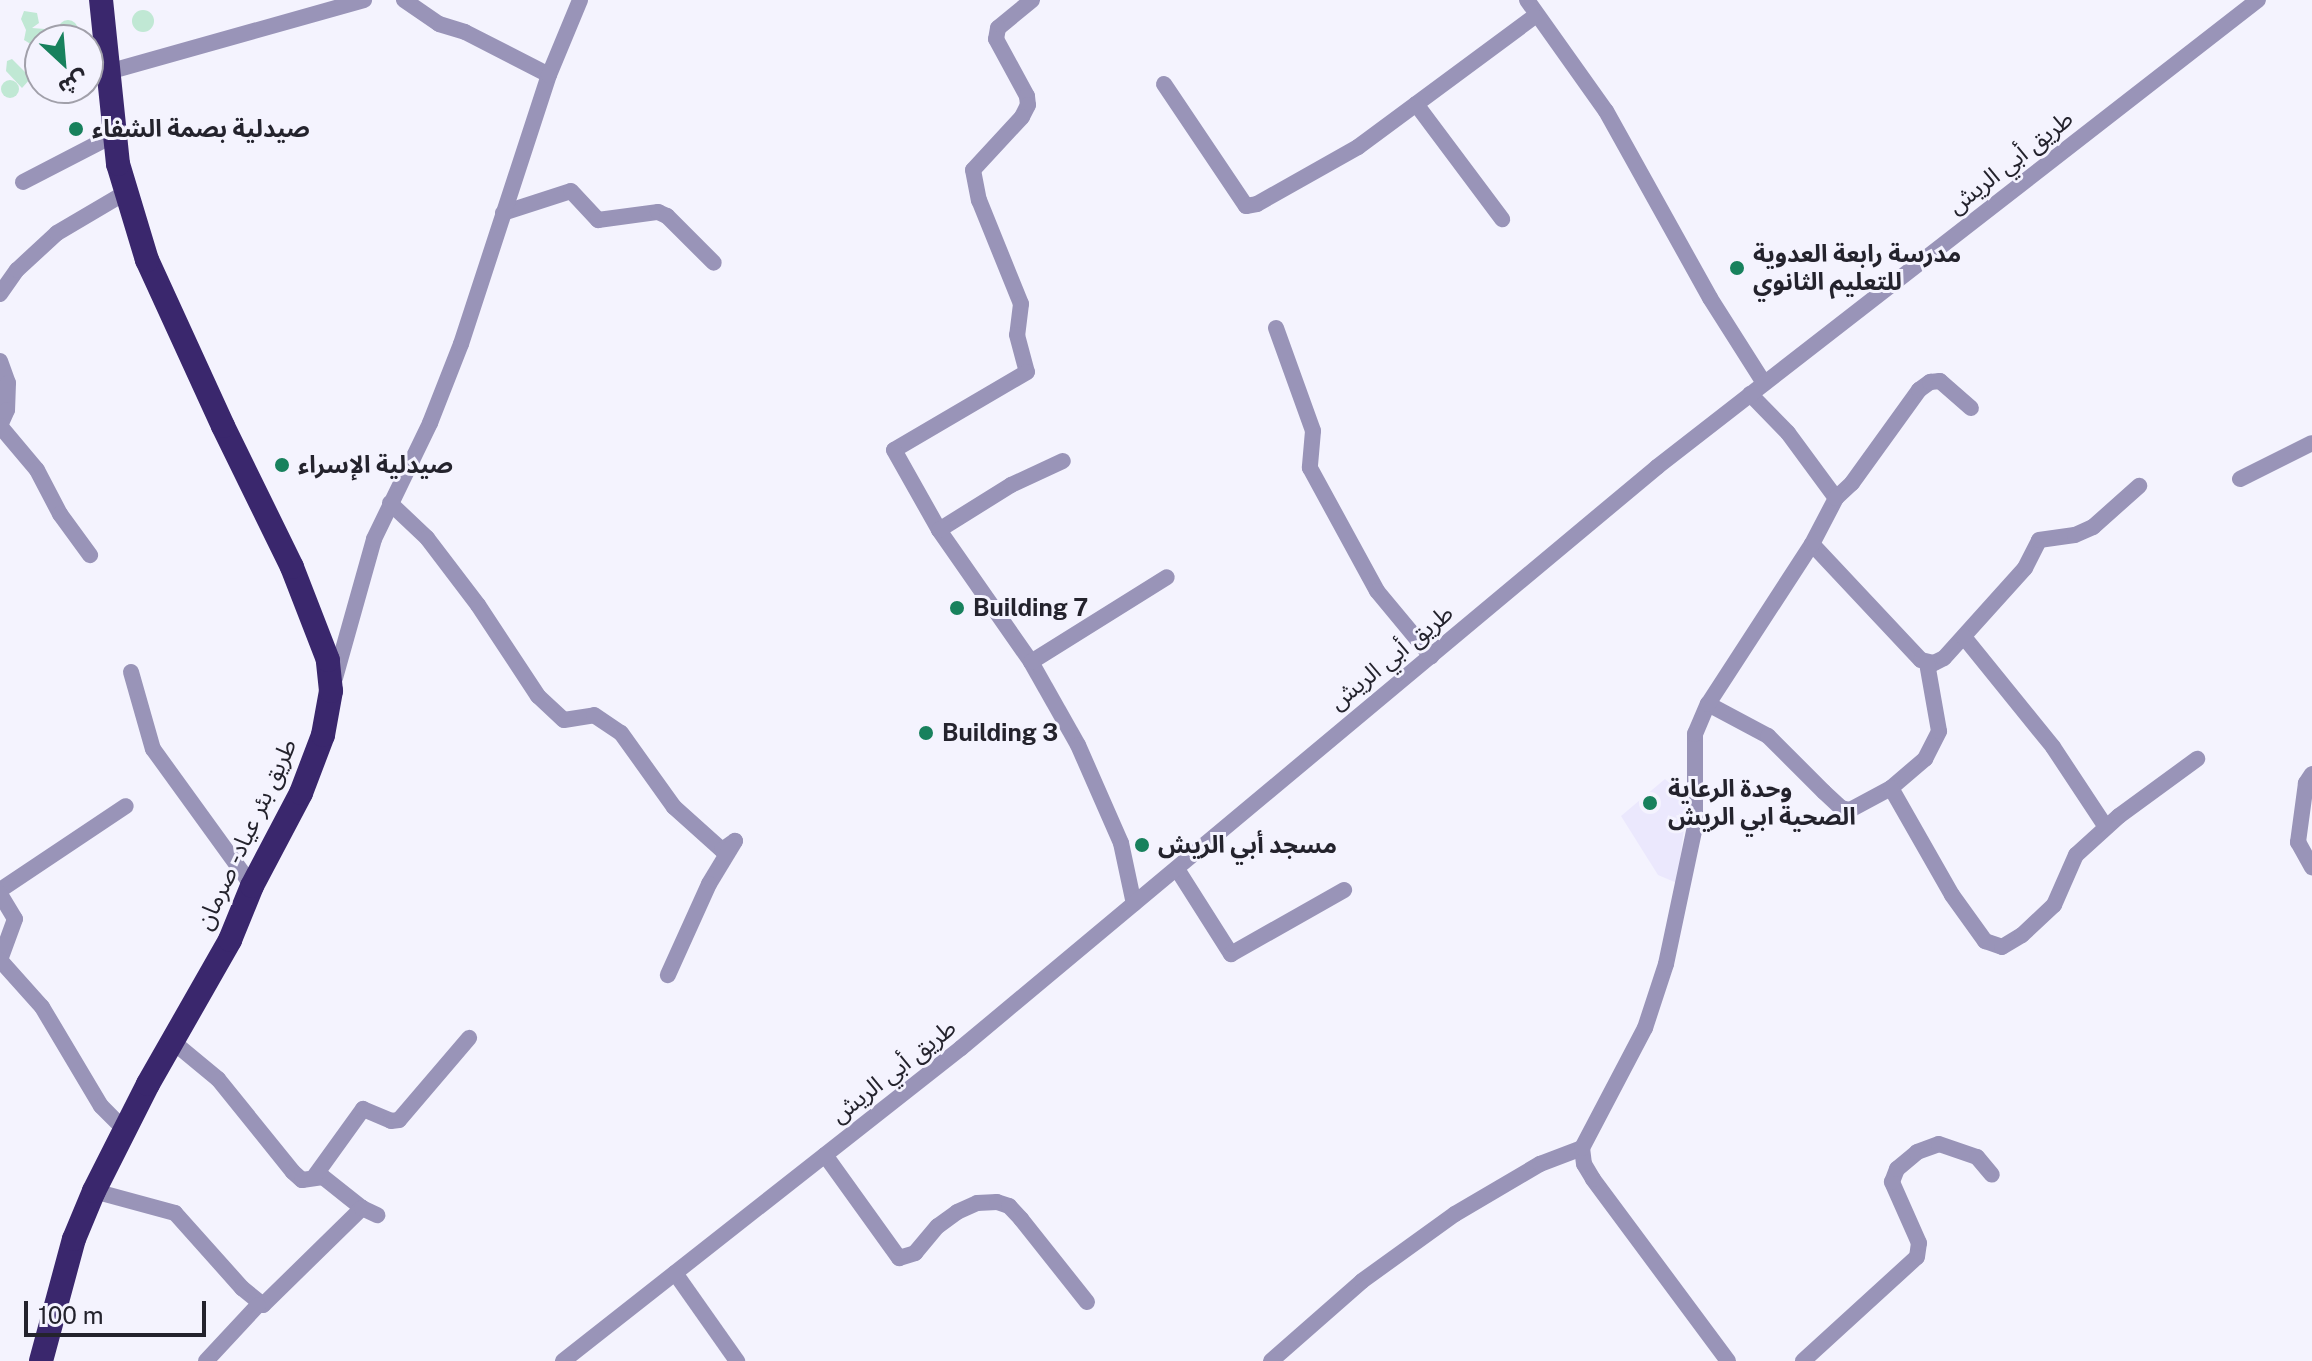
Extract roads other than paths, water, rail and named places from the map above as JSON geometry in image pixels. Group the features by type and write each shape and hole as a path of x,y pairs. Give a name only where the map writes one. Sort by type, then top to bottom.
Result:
{"highway":[{"name":"طريق بئر عياد - صرمان","path":"41,1361 74,1239 94,1191 172,1041 230,940 252,886 301,793 323,735 331,691 328,660 292,567 147,260 125,193 114,135 101,0"}],"street":[{"path":"108,72 364,0"},
{"path":"404,0 439,24 465,32 549,75"},
{"path":"331,691 374,539 435,410 549,75 580,0"},
{"path":"1032,0 998,28 996,39 1027,96 1028,105 1022,117 973,170 972,178 1021,304 1017,335 1027,372 894,450 939,530 1031,662 1078,745 1121,843 1134,904"},
{"path":"1527,0 1535,16 1606,111 1703,287 1764,383"},
{"name":"طريق أبي الريش","path":"563,1361 961,1048 1750,394 2258,0"},
{"path":"1164,84 1246,206 1257,204 1326,168 1535,16"},
{"path":"1416,104 1502,219"},
{"path":"23,182 114,135"},
{"path":"503,213 571,191 598,220 658,212 667,216 714,263"},
{"path":"0,294 17,270 57,233 125,193"},
{"path":"1276,328 1313,431 1310,468 1377,591 1431,656"},
{"path":"0,361 8,383 7,410 0,426 37,470 60,514 90,555"},
{"path":"1728,1361 1593,1179 1584,1164 1582,1148 1645,1028 1666,964 1695,826 1695,734 1708,704 1812,544 1836,498 1852,483 1919,390 1930,382 1940,381 1971,408"},
{"path":"1750,394 1788,433 1836,498"},
{"path":"2240,479 2312,443"},
{"path":"939,530 1011,485 1063,461"},
{"path":"1927,663 1944,658 1964,637 2025,568 2039,540 2075,535 2093,527 2139,486"},
{"path":"390,503 436,549 478,605 538,696 564,720 594,715 621,733 674,807 722,850 735,841 709,884 668,975"},
{"path":"1708,704 1768,736 1841,808 1861,807 1891,788 1925,759 1939,731 1927,663 1812,544"},
{"path":"1031,662 1167,577"},
{"path":"315,623 338,625 352,618"},
{"path":"1964,637 2053,747 2106,827"},
{"path":"131,672 153,749 252,886"},
{"path":"1891,788 1952,895 1985,941 1992,946 2011,942 2042,917 2054,905 2076,855 2106,827 2197,759"},
{"path":"2312,774 2306,783 2298,842 2312,867"},
{"path":"125,1130 101,1106 42,1007 0,960 15,919 0,892 126,806"},
{"path":"1177,869 1231,954 1344,890"},
{"path":"314,1177 363,1109 391,1121 399,1120 469,1038"},
{"path":"172,1041 218,1079 302,1180 323,1177 369,1211 269,1301 258,1305 206,1361"},
{"path":"1803,1361 1917,1257 1919,1243 1892,1182 1897,1169 1917,1152 1939,1144 1977,1157 1992,1175"},
{"path":"1271,1361 1362,1281 1455,1214 1540,1164 1582,1148"},
{"path":"825,1155 899,1258 915,1253 938,1226 957,1212 977,1203 997,1202 1009,1206 1021,1219 1087,1302"},
{"path":"94,1191 175,1213 258,1305"},
{"path":"675,1273 737,1361"}],"place":[{"name":"صيدلية بصمة الشفاء","path":"76,129"},
{"name":"مدرسة رابعة العدوية للتعليم الثانوي","path":"1737,268"},
{"name":"صيدلية الإسراء","path":"282,465"},
{"name":"Building 7","path":"957,608"},
{"name":"Building 3","path":"926,733"},
{"name":"وحدة الرعاية الصحية ابي الريش","path":"1650,803"},
{"name":"مسجد أبي الريش","path":"1142,845"}]}
